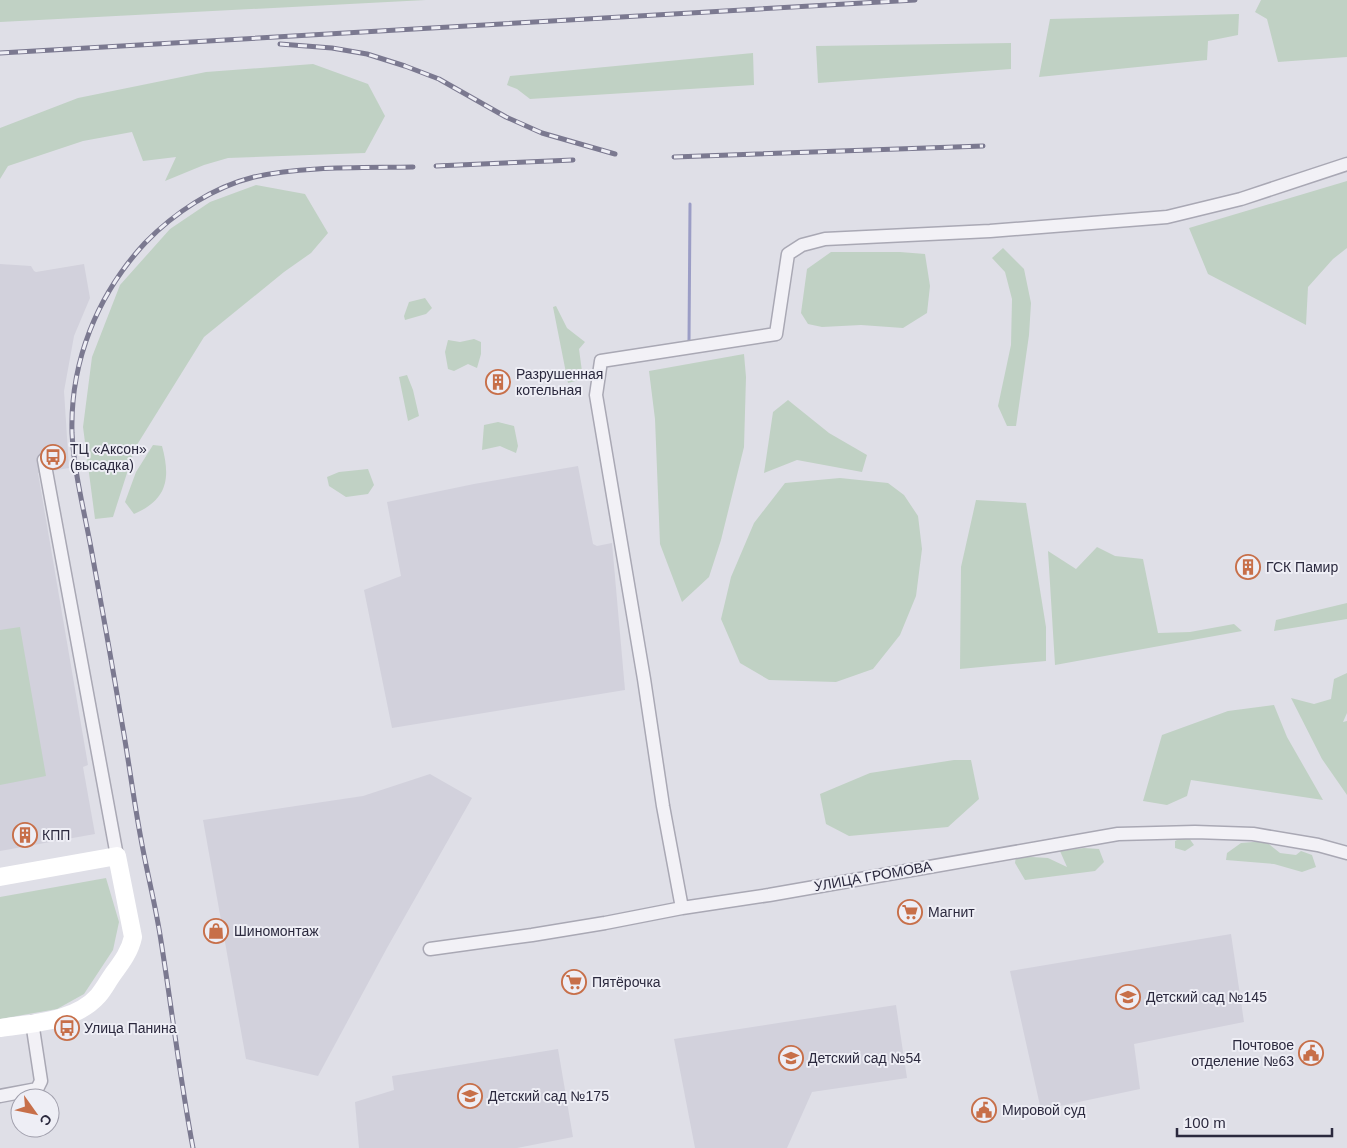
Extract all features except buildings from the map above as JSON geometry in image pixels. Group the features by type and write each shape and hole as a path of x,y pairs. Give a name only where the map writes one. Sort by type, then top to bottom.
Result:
{"street":[{"path":"682,908 663,806 644,679 596,395 601,361 776,334 788,254 802,245 825,239 990,231 1167,217 1241,199 1347,164"},
{"path":"0,1028 62,1017 88,1005 97,997 131,946 133,937 44,460"},
{"name":"УЛИЦА ГРОМОВА","path":"430,949 541,934 682,908 769,895 1118,834 1195,832 1253,834 1318,845 1347,853"},
{"path":"0,877 117,856"},
{"path":"0,1096 37,1088 41,1081 32,1022"}],"shaded area":[{"path":"0,264 31,266 36,272 84,264 90,298 74,336 64,391 69,468 38,473 88,765 83,767 95,834 0,851"},
{"path":"578,466 593,544 597,546 612,543 625,690 392,728 364,590 401,576 387,502 474,484"},
{"path":"430,774 472,798 387,948 318,1076 246,1059 203,820 363,796"},
{"name":"Детский сад №145","path":"1231,934 1244,1022 1134,1044 1140,1089 1041,1110 1010,971"},
{"name":"Детский сад №54","path":"896,1005 907,1078 812,1092 787,1148 695,1148 674,1039"},
{"name":"Детский сад №175","path":"558,1049 573,1137 517,1148 359,1148 355,1102 394,1090 392,1076"}],"green space":[{"path":"0,0 426,0 0,22"},
{"path":"1261,0 1347,0 1347,57 1278,62 1267,19 1255,12"},
{"path":"1239,14 1238,35 1208,41 1207,60 1039,77 1050,19"},
{"path":"1011,43 1011,69 818,83 816,46"},
{"path":"753,53 754,85 530,99 517,89 507,85 510,76"},
{"path":"313,64 368,84 385,116 365,153 228,158 204,165 165,181 176,157 143,161 132,132 83,141 8,166 0,179 0,128 78,98 206,72"},
{"path":"1347,181 1347,248 1333,259 1308,287 1306,325 1208,274 1189,228"},
{"path":"256,185 305,194 328,233 311,253 284,272 204,337 135,448 113,517 95,519 83,427 92,357 120,285 170,229 210,202"},
{"path":"1003,248 1024,269 1031,303 1029,335 1016,426 1007,426 998,406 1011,345 1012,299 1005,272 992,258"},
{"path":"831,252 925,254 930,286 927,313 903,328 861,325 822,327 808,324 801,313 807,269"},
{"path":"425,298 432,308 426,314 405,320 404,316 409,302"},
{"path":"556,306 567,328 585,342 579,349 583,379 568,383 553,307"},
{"path":"474,339 481,342 481,354 477,368 468,364 454,371 448,369 445,352 448,340 460,342"},
{"path":"744,354 746,377 744,447 721,540 709,577 682,602 660,544 655,419 649,371"},
{"path":"407,375 413,390 419,416 408,421 399,377"},
{"path":"788,400 829,433 867,455 862,472 797,460 764,473 773,412"},
{"path":"498,422 514,426 518,446 516,453 500,446 482,450 484,425"},
{"path":"153,445 162,446 166,469 164,487 154,502 134,514 125,502 136,472"},
{"path":"368,469 374,485 368,494 346,497 329,486 327,477 339,472"},
{"path":"840,478 888,483 904,495 918,516 922,549 916,596 900,635 873,669 836,682 769,680 740,663 721,619 731,577 754,523 785,483"},
{"path":"976,500 1026,503 1046,627 1046,661 960,669 961,567"},
{"path":"1097,547 1115,556 1143,559 1158,633 1190,632 1234,624 1242,631 1055,665 1048,551 1076,569"},
{"path":"1347,603 1347,619 1274,631 1276,620"},
{"path":"20,627 46,776 0,785 0,630"},
{"path":"1347,673 1347,713 1343,722 1347,721 1347,795 1322,759 1291,698 1314,704 1331,699 1334,679"},
{"path":"1274,705 1287,737 1323,800 1191,780 1187,796 1167,805 1143,801 1162,735 1228,711"},
{"path":"954,760 971,760 979,799 948,827 849,836 826,824 820,794 870,773"},
{"path":"1181,838 1189,838 1194,845 1185,851 1175,848 1175,841"},
{"path":"1265,841 1280,853 1296,855 1301,851 1312,855 1316,867 1302,872 1274,864 1226,860 1227,853 1241,843"},
{"path":"1084,848 1099,849 1104,862 1095,871 1025,880 1015,863 1016,856 1048,858 1067,867 1060,851"},
{"path":"106,878 119,922 113,950 84,994 57,1009 0,1019 0,897"}],"waterway":[{"path":"689,342 690,204"}],"railway":[{"path":"0,53 915,0"},
{"path":"280,44 332,48 367,54 405,66 439,79 506,117 542,133 615,154"},
{"path":"674,157 983,146"},
{"path":"436,166 573,160"},
{"path":"193,1148 159,928 143,852 110,650 75,462 72,433 76,381 90,331 100,307 113,285 145,243 168,221 195,202 239,181 273,173 333,168 413,167"}],"place":[{"name":"Разрушенная котельная","path":"498,382"},
{"name":"ТЦ «Аксон» (высадка)","path":"53,457"},
{"name":"ГСК Памир","path":"1248,567"},
{"name":"КПП","path":"25,835"},
{"name":"Магнит","path":"910,912"},
{"name":"Шиномонтаж","path":"216,931"},
{"name":"Пятёрочка","path":"574,982"},
{"name":"Детский сад №145","path":"1128,997"},
{"name":"Улица Панина","path":"67,1028"},
{"name":"Почтовое отделение №63","path":"1311,1053"},
{"name":"Детский сад №54","path":"791,1058"},
{"name":"Детский сад №175","path":"470,1096"},
{"name":"Мировой суд","path":"984,1110"}]}
